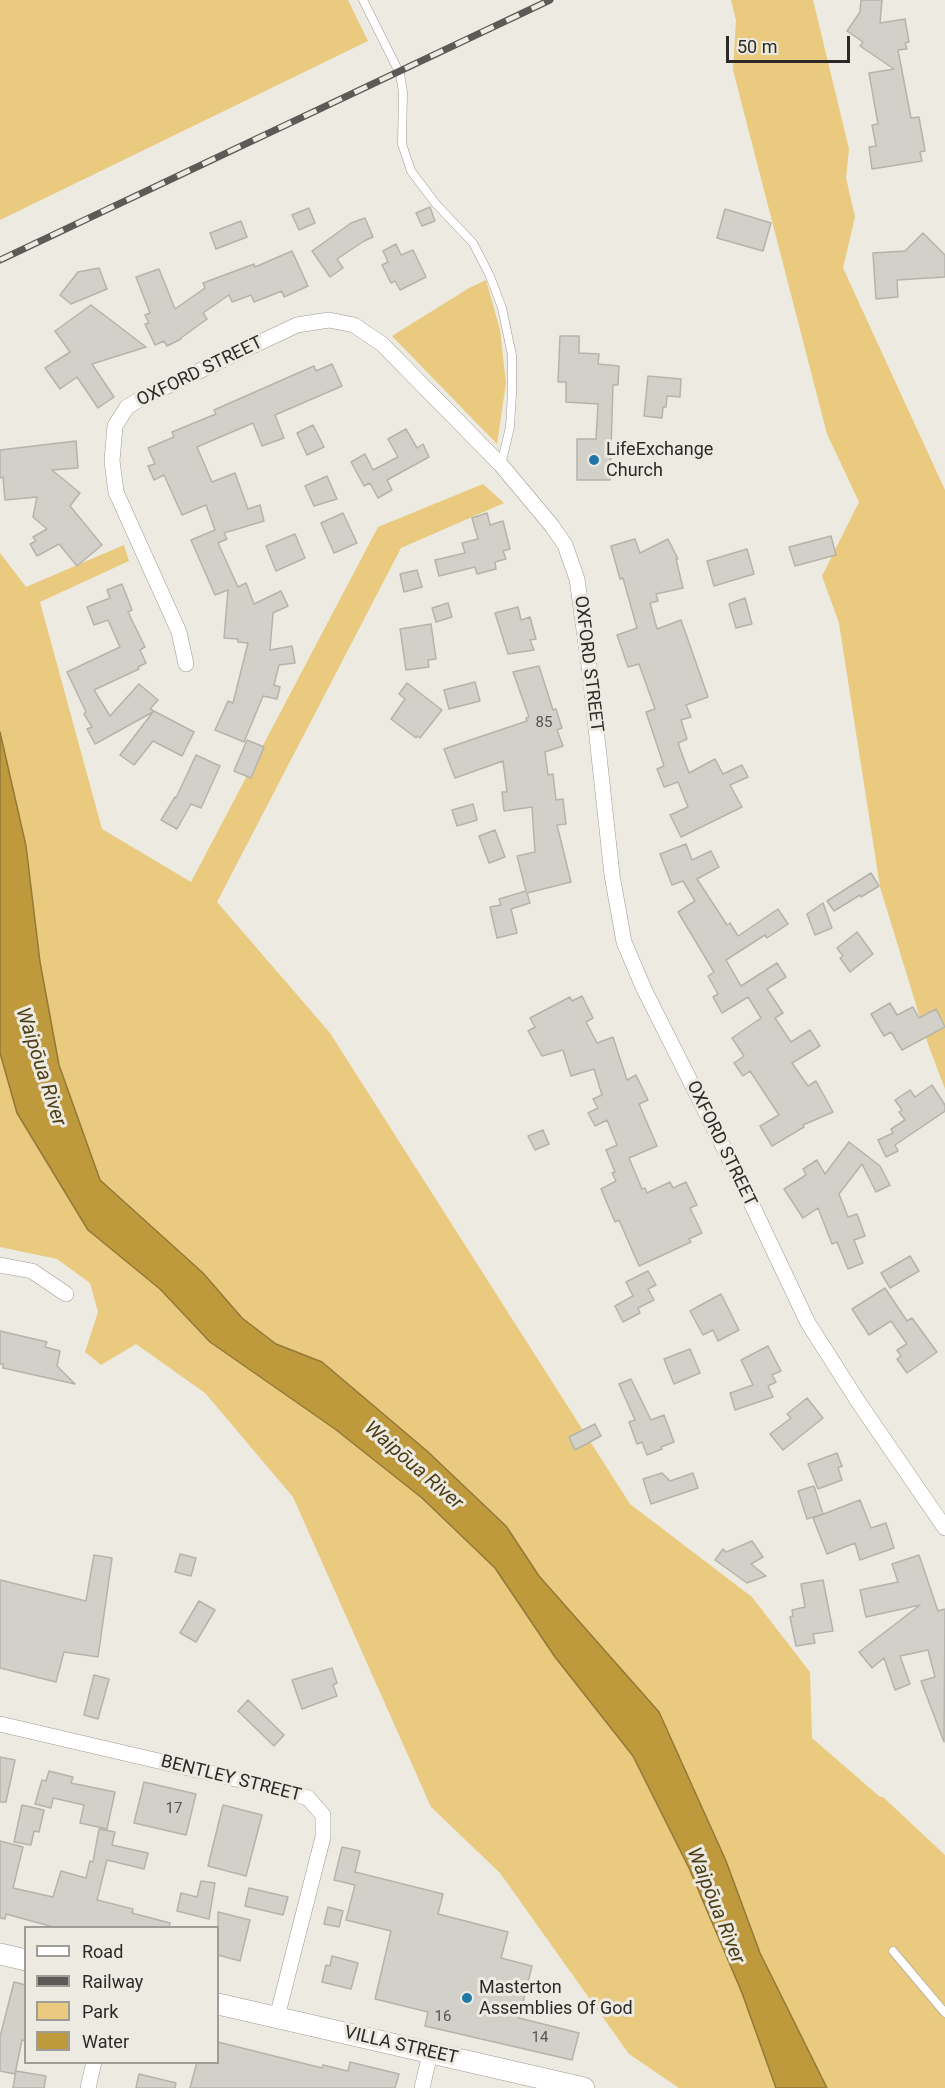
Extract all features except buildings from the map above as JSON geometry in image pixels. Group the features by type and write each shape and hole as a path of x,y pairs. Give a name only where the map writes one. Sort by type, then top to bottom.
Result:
{"street":[{"name":"OXFORD STREET","path":"186,664 179,632 116,492 112,461 115,426 127,407 142,398 297,325 329,320 354,325 382,344 501,465 565,545 576,579 590,673 612,875 624,942 644,989 743,1186 808,1323 859,1403 945,1528"},
{"path":"0,1265 32,1272 66,1294"},
{"name":"BENTLEY STREET","path":"0,1724 283,1790 308,1798 323,1815 323,1837 277,2017"},
{"path":"0,1954 24,1960"},
{"name":"VILLA STREET","path":"219,2004 584,2088"},
{"path":"422,2088 430,2054"},
{"path":"88,2088 94,2064"}],"lane":[{"path":"363,0 400,74 403,92 402,144 411,171 436,204 473,243 490,276 502,308 512,355 512,393 510,427 501,465"},
{"path":"893,1951 945,2013"}],"green space":[{"path":"0,0 348,0 368,41 0,220"},
{"path":"731,0 813,0 849,149 846,178 855,217 843,268 945,490 945,1089 928,1044 880,887 839,623 822,576 859,502 827,434 733,70 736,20"},
{"path":"486,280 500,330 506,383 497,444 392,336 469,288"},
{"path":"483,484 504,503 401,548 217,902 330,1033 630,1504 752,1597 810,1672 812,1738 880,1797 883,1797 945,1855 945,2088 827,2088 760,1953 726,1861 659,1712 539,1576 506,1525 427,1451 322,1362 276,1344 242,1318 203,1273 100,1180 59,1065 40,962 26,846 0,732 0,553 26,587 124,545 129,561 40,602 102,829 191,882 378,527"},
{"path":"0,1053 17,1113 160,1289 210,1342 335,1429 422,1498 495,1568 555,1657 633,1756 689,1868 742,1993 776,2088 679,2088 629,2054 500,1873 431,1807 293,1497 205,1393 136,1344 101,1365 85,1352 98,1312 90,1283 57,1259 0,1247"}],"water":[{"name":"Waipōua River","path":"0,732 26,846 40,962 59,1065 100,1180 203,1273 242,1318 276,1344 322,1362 427,1451 506,1526 539,1576 659,1712 726,1861 760,1953 827,2088 776,2088 742,1993 689,1868 633,1756 555,1657 495,1568 422,1498 335,1429 210,1342 160,1289 88,1230 17,1113 0,1053"}],"railway":[{"path":"0,260 550,0"}],"place":[{"name":"LifeExchange Church","path":"594,460"},
{"name":"Masterton Assemblies Of God","path":"467,1998"}]}
